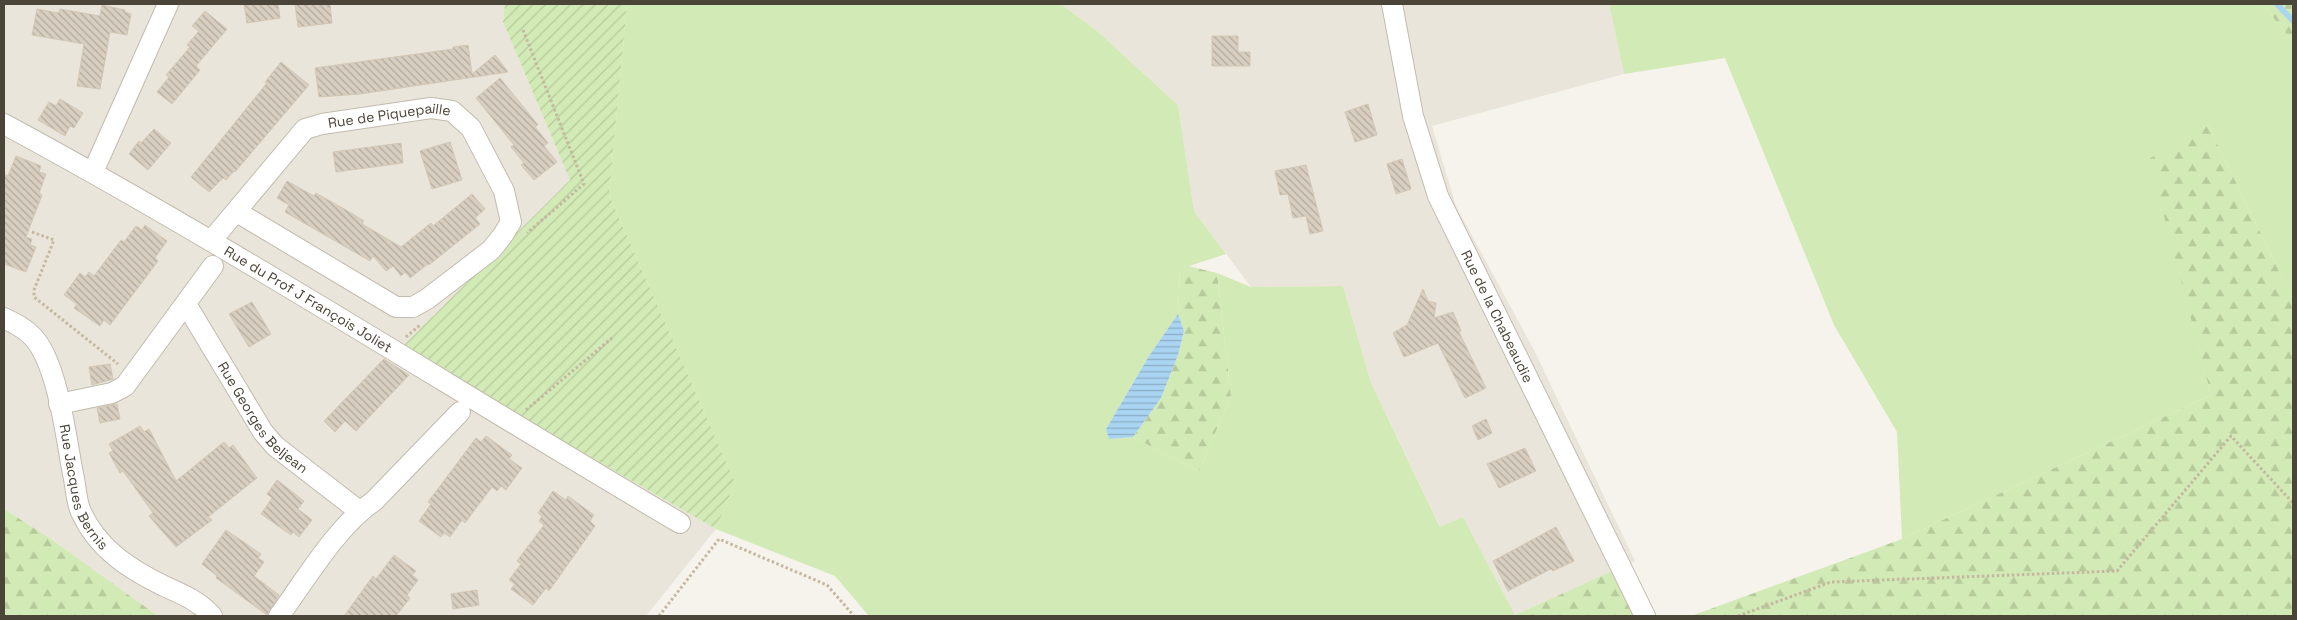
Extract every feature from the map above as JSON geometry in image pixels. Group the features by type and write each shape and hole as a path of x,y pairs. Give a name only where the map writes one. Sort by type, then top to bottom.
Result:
{"street":[{"path":"93,172 168,4"},
{"name":"Rue de la Chabeaudie","path":"1392,4 1413,116 1438,196 1645,616"},
{"name":"Rue de Piquepaille","path":"210,241 237,212 250,192 305,129 322,124 431,108 452,111 471,128 504,191 510,222 504,235 491,250 426,299 413,307 396,307 237,212"},
{"name":"Rue du Prof J François Joliet","path":"4,124 93,172 210,241 510,423 680,523"},
{"path":"59,404 119,390 133,375 213,266"},
{"name":"Rue Georges Beljean","path":"186,304 263,432 275,446 359,511"},
{"name":"Rue Jacques Bernis","path":"4,318 19,326 32,337 41,348 51,370 80,509 91,532 114,556 136,573 193,600 204,607 212,616"},
{"path":"279,616 359,511 374,501 460,412"}],"path":[{"path":"32,232 54,240 34,290 34,297 133,375"},
{"path":"510,423 612,338"},
{"path":"1738,616 1831,582 2117,571 2231,436 2293,504"},
{"path":"659,616 719,540 827,585 854,616"}],"shaded area":[{"path":"4,4 505,4 503,22 570,180 402,348 716,529 646,616 158,616 51,539 4,509"},
{"path":"1061,4 1609,4 1624,74 1432,126 1456,206 1534,350 1635,561 1515,615 1463,517 1441,528 1371,383 1343,286 1251,287 1194,211 1178,105 1097,31"}],"green space":[{"path":"505,4 627,4 609,195 735,482 716,529 401,348 570,180 503,22"},
{"path":"627,4 1061,4 1097,31 1178,105 1194,211 1226,254 1180,269 1178,314 1149,356 1106,429 1109,439 1133,437 1199,471 1231,396 1217,273 1251,287 1343,286 1371,383 1440,527 1463,517 1515,615 869,616 835,576 716,529 735,482 609,195"},
{"path":"1609,4 2263,4 2293,43 2293,300 2208,125 2150,159 2211,395 1902,539 1897,432 1834,325 1725,58 1624,74"},
{"path":"2263,4 2293,4 2293,43"},
{"path":"2208,125 2293,300 2293,616 1691,616 1902,539 2211,395 2149,159"},
{"path":"1188,266 1217,273 1231,396 1199,471 1133,437 1161,398 1178,355 1184,331 1178,314 1180,269"},
{"path":"4,509 51,539 158,616 4,616"},
{"path":"1621,567 1645,616 1512,616 1515,615"}],"water":[{"path":"1178,314 1184,331 1178,355 1161,398 1133,437 1109,439 1106,429 1149,356"}],"building":[{"path":"244,4 278,4 280,18 247,23"},
{"path":"295,4 330,4 332,23 298,27"},
{"path":"102,5 125,10 125,12 131,14 127,35 110,32 100,89 77,86 84,44 32,35 37,9 59,13 60,9 100,16"},
{"path":"205,11 227,29 196,66 200,70 172,104 157,92 169,77 166,75 190,47 187,45 199,31 192,26"},
{"path":"1212,36 1238,36 1238,52 1250,52 1250,66 1212,66"},
{"path":"468,45 472,74 495,55 508,72 360,94 319,97 315,68 453,49 453,47"},
{"path":"281,62 309,85 235,172 226,180 223,178 209,192 191,177 267,83 265,82"},
{"path":"500,78 538,125 535,127 548,143 544,146 557,162 534,180 521,165 524,163 511,147 514,145 476,98"},
{"path":"60,99 83,113 74,128 70,126 65,136 38,120 49,102 56,106"},
{"path":"1368,104 1377,135 1355,142 1345,112"},
{"path":"154,129 171,143 148,170 129,154 139,141 141,143"},
{"path":"450,142 462,180 432,189 420,151"},
{"path":"401,143 403,163 336,172 333,152"},
{"path":"16,156 41,166 39,172 46,174 39,193 42,195 26,237 32,239 30,245 36,247 26,272 4,264 4,174 8,176"},
{"path":"1402,159 1411,189 1396,194 1387,164"},
{"path":"1306,165 1323,231 1310,234 1306,216 1293,218 1288,194 1280,195 1275,171"},
{"path":"287,181 314,196 316,193 351,213 364,221 362,224 401,247 431,223 433,226 472,194 485,209 475,218 480,224 410,278 405,272 401,276 393,266 386,271 373,256 370,261 285,212 289,205 277,198"},
{"path":"145,225 167,241 155,258 158,261 110,325 104,320 100,326 74,308 77,304 64,295 80,273 85,277 89,272 94,276 121,240 124,242 136,226 142,230"},
{"path":"1423,289 1428,301 1436,303 1434,318 1453,312 1461,331 1459,332 1486,388 1465,398 1438,343 1404,357 1393,333 1407,325"},
{"path":"252,302 271,334 249,347 229,314"},
{"path":"384,359 409,375 356,431 345,421 335,432 324,421"},
{"path":"110,364 113,379 92,385 89,367"},
{"path":"117,404 120,419 100,423 97,408"},
{"path":"1486,419 1492,433 1478,440 1472,426"},
{"path":"140,426 144,432 149,429 176,481 224,442 229,448 233,445 257,478 208,517 212,520 176,547 149,516 153,513 123,471 120,473 109,453 113,451 109,444"},
{"path":"486,436 512,455 509,459 522,468 506,490 501,486 497,491 492,487 465,523 462,520 450,537 444,533 441,537 419,521 431,504 428,502 476,438 481,442"},
{"path":"1525,448 1536,471 1499,488 1487,464"},
{"path":"277,480 304,501 298,509 312,520 299,537 293,532 291,535 261,514 272,498 267,494"},
{"path":"553,491 566,500 568,496 594,515 590,521 595,526 549,591 546,588 533,605 511,589 515,584 509,580 521,564 517,561 544,525 539,521 542,516 538,513"},
{"path":"1556,527 1574,561 1553,571 1551,569 1508,591 1493,561"},
{"path":"226,530 261,554 258,558 264,562 254,576 279,595 267,615 216,578 217,576 202,564"},
{"path":"394,555 416,571 412,575 418,580 407,595 410,598 396,616 344,616 373,576 376,579"},
{"path":"477,590 479,605 453,609 451,594"}],"waterway":[{"path":"2277,4 2293,21"}]}
